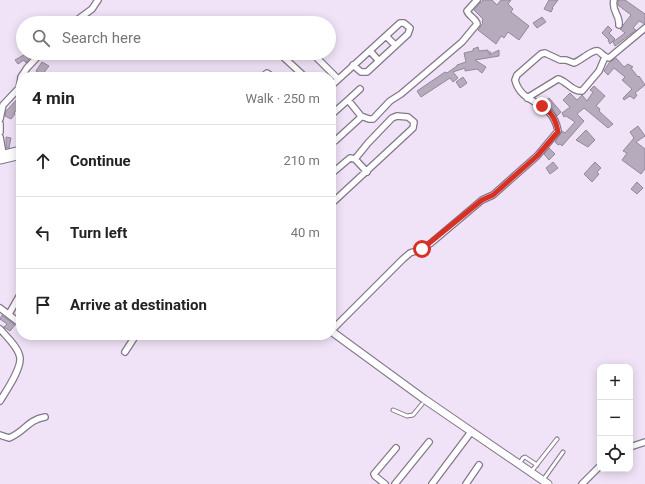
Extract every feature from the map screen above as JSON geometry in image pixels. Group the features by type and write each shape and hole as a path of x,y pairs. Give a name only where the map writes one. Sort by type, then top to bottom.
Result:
{"street":[{"path":"82,16 92,9 98,0"},
{"path":"348,100 361,116 369,119 373,118 390,101 401,94 464,39 477,24 467,11 477,0"},
{"path":"614,0 612,6 619,20 618,25"},
{"path":"338,79 400,23 404,23 409,27 409,32 368,72 361,72 354,65"},
{"path":"336,326 403,259 410,253 422,249 431,243 482,200 493,195 537,156 558,132 558,127 553,115 542,106 527,98 518,89 515,77 542,54 548,54 560,60 568,60 574,63 594,51 598,51 604,57 609,58 645,28"},
{"path":"386,36 395,46"},
{"path":"370,51 379,61"},
{"path":"527,98 558,79 562,80 576,91 582,91 600,71 604,57"},
{"path":"25,72 34,60"},
{"path":"286,60 297,72"},
{"path":"319,60 331,72"},
{"path":"336,111 360,89"},
{"path":"0,119 3,105 16,91"},
{"path":"336,140 361,116"},
{"path":"336,200 413,128 414,122 410,118 402,116 392,118 355,159"},
{"path":"0,124 0,132"},
{"path":"0,137 1,157 16,153"},
{"path":"336,170 350,158 355,159 367,172"},
{"path":"9,314 16,302"},
{"path":"0,308 16,320"},
{"path":"0,329 18,353 20,359 19,368 2,394 0,402"},
{"path":"336,335 422,404 544,483"},
{"path":"336,339 424,400 469,434 519,464 544,483"},
{"path":"125,352 133,340"},
{"path":"0,435 9,438 17,435 33,420 45,417"},
{"path":"432,484 469,434"},
{"path":"395,484 429,442"},
{"path":"633,446 645,442"},
{"path":"385,484 374,474 396,448"},
{"path":"466,484 479,465"},
{"path":"582,484 597,469"}],"lane":[{"path":"393,410 407,416 413,415 422,404"},
{"path":"531,473 556,439"},
{"path":"544,483 563,452"},
{"path":"519,464 525,457 537,465"}],"building":[{"path":"483,0 492,0 497,5 501,0 511,0 508,4 513,9 511,12 529,26 519,40 508,32 504,38 501,36 496,44 478,30 483,23 483,19 474,10"},
{"path":"549,0 558,0 551,12 544,9"},
{"path":"618,0 625,0 645,14 645,24 639,21 633,28 636,30 615,46 613,42 625,33 620,29 631,15 618,5"},
{"path":"542,17 546,22 537,28 533,23"},
{"path":"608,26 612,30 609,33 615,39 610,44 609,40 602,33"},
{"path":"478,47 479,51 488,50 488,52 491,52 489,55 499,50 499,56 475,60 486,67 482,73 477,69 465,71 465,68 453,72 458,78 453,82 450,78 421,97 417,91 445,72 447,73 457,65 466,62 464,53 473,51 473,49"},
{"path":"616,58 624,67 628,64 633,67 631,68 645,85 635,93 637,95 634,99 630,96 624,100 623,98 632,89 622,80 625,77 614,68 608,75 604,71 609,63"},
{"path":"16,59 24,60 18,64"},
{"path":"42,62 49,66 44,72 36,71"},
{"path":"463,77 467,83 460,88 456,82"},
{"path":"594,86 605,96 596,106 600,109 599,111 613,124 608,128 584,108 577,114 584,121 562,146 560,144 558,145 555,142 562,131 565,133 575,122 566,116 564,117 562,113 570,107 563,100 570,93 577,100 582,95 587,101 593,92 590,90"},
{"path":"549,98 561,112 557,116 544,102"},
{"path":"16,100 16,110 11,119 5,116 6,111"},
{"path":"638,126 645,136 636,142 645,149 645,169 641,174 622,160 627,153 623,151 634,138 630,132"},
{"path":"586,130 595,140 588,147 576,140"},
{"path":"6,137 11,138 9,148 6,148"},
{"path":"549,148 555,154 549,160 544,154"},
{"path":"553,162 558,168 550,174 546,168"},
{"path":"595,162 601,168 597,172 599,174 592,182 584,174"},
{"path":"637,182 643,188 637,194 631,189"},
{"path":"2,315 15,325 10,331 4,327 7,324 0,319"}],"route":[{"path":"422,249 482,200 493,195 537,156 558,132 557,123 553,115 542,106"}]}
